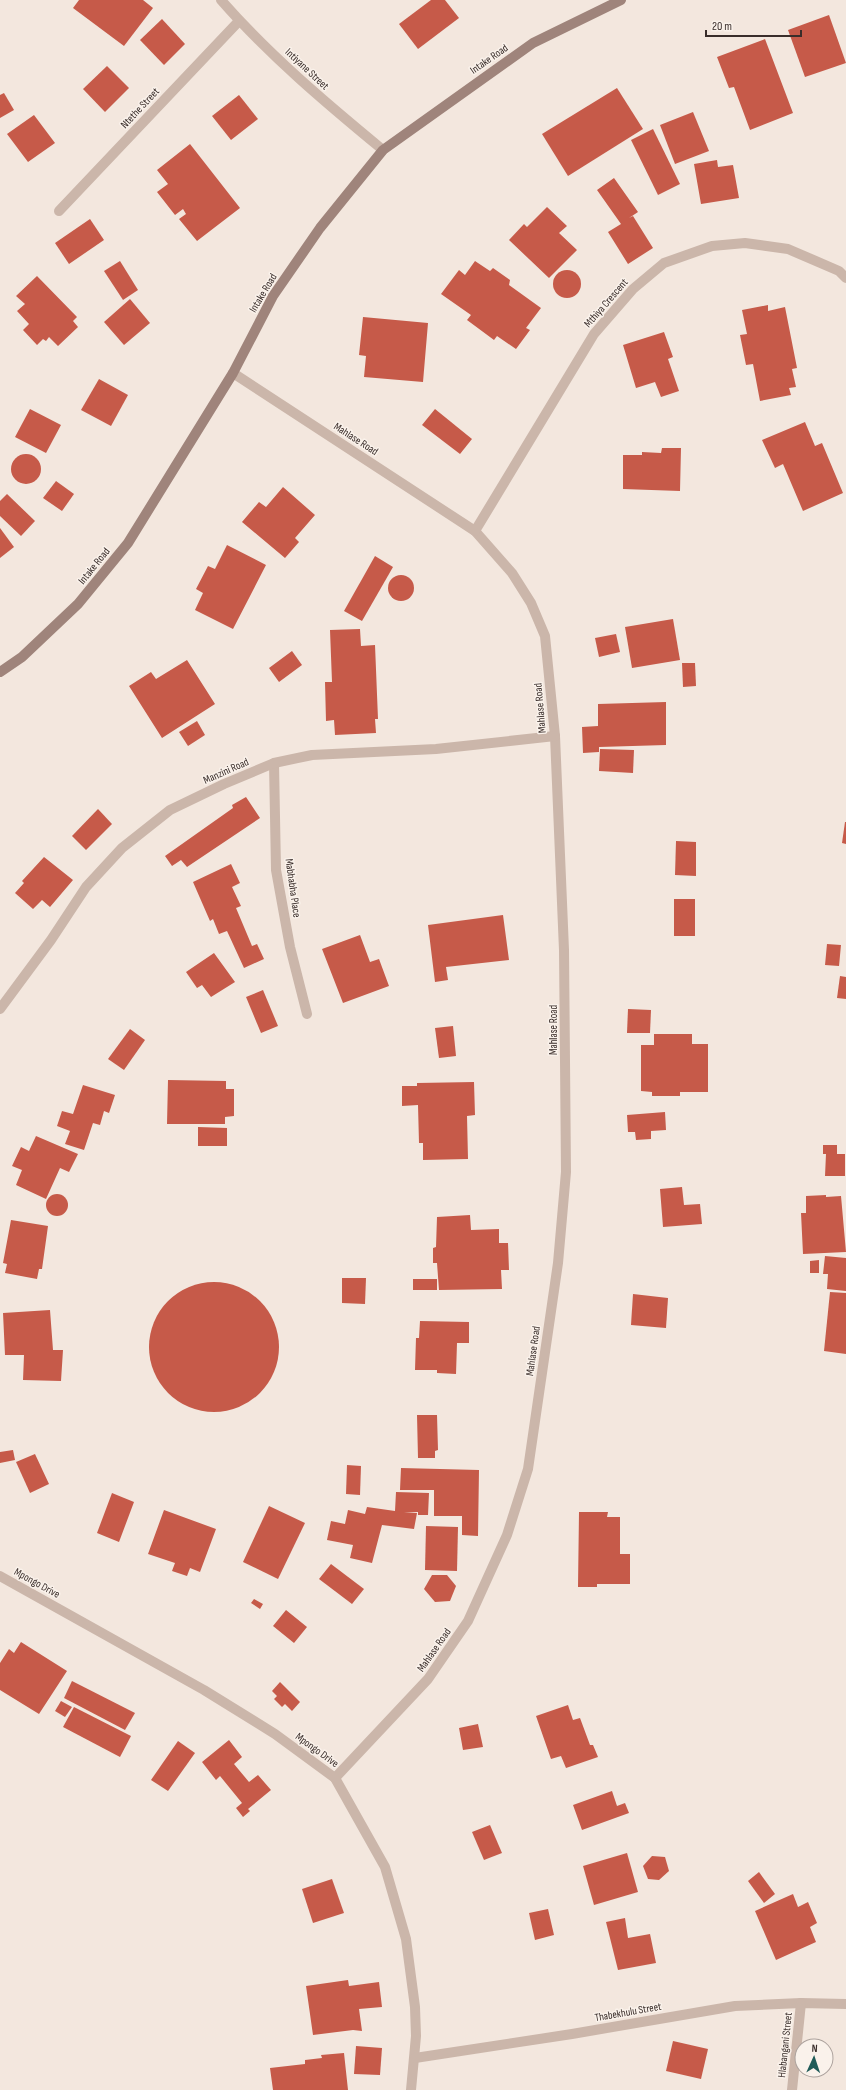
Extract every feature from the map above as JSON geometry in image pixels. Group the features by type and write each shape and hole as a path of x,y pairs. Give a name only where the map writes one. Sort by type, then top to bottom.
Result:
{"street":[{"name":"Intiyane Street","path":"221,0 239,21 323,100 383,150"},
{"name":"Intake Road","path":"0,672 22,657 78,604 128,543 233,373 273,296 320,228 383,150 533,43 621,0"},
{"name":"Ntethe Street","path":"59,211 239,21"},
{"name":"Mthiya Crescent","path":"475,532 594,334 633,289 664,263 712,246 745,243 788,249 839,271 846,278"},
{"name":"Mahlase Road","path":"233,373 475,532 512,573 531,603 545,636 555,736 564,950 566,1172 558,1263 528,1469 507,1534 468,1620 428,1679 335,1778"},
{"name":"Manzini Road","path":"0,1009 51,940 86,887 122,848 170,810 224,784 274,763 312,755 436,749 555,736"},
{"name":"Mabhabha Place","path":"274,763 276,870 290,947 307,1014"},
{"name":"Mpongo Drive","path":"0,1576 204,1690 275,1734 335,1778 385,1867 406,1939 415,2007 416,2058 411,2090"},
{"name":"Thabekhulu Street","path":"416,2058 572,2034 735,2006 801,2003 846,2004"},
{"name":"Hlabangani Street","path":"792,2090 801,2003"}],"building":[{"path":"79,0 143,0 153,8 124,46 73,8"},
{"path":"431,0 445,0 459,18 418,49 399,24"},
{"path":"829,15 846,63 805,77 788,30"},
{"path":"162,19 185,44 164,65 140,40"},
{"path":"765,39 793,113 750,130 734,87 729,88 717,57"},
{"path":"107,66 129,88 105,112 83,89"},
{"path":"617,88 643,129 568,176 542,134"},
{"path":"4,93 14,110 0,118 0,95"},
{"path":"239,95 258,119 231,140 212,116"},
{"path":"693,112 709,151 675,164 660,125"},
{"path":"34,115 55,143 28,162 7,134"},
{"path":"653,129 680,184 658,195 631,140"},
{"path":"190,144 240,208 197,241 179,219 186,214 183,209 175,215 157,192 168,184 157,170"},
{"path":"717,160 718,167 733,165 739,198 701,204 694,164"},
{"path":"614,178 638,212 629,218 633,216 653,248 628,264 608,232 621,224 597,190"},
{"path":"547,207 567,226 559,233 577,250 549,278 509,240 524,224 527,227"},
{"path":"90,219 104,240 69,264 55,243"},
{"path":"120,261 138,290 123,300 104,271"},
{"path":"475,261 490,271 493,268 510,280 509,285 541,308 526,328 530,330 516,349 497,336 494,340 467,320 471,315 441,294 459,270 465,275"},
{"path":"567,270 577,274 581,284 577,294 567,298 557,294 553,284 557,274"},
{"path":"37,276 77,317 73,321 78,327 58,346 49,337 46,341 43,339 37,345 23,330 29,324 17,311 25,304 16,296"},
{"path":"130,299 150,323 124,345 104,322"},
{"path":"768,305 768,311 785,307 797,368 792,369 796,387 789,388 791,395 760,401 753,364 746,365 740,335 747,334 742,310"},
{"path":"363,317 428,323 423,382 364,377 366,356 359,355"},
{"path":"664,332 673,357 668,359 679,391 661,397 655,382 636,388 623,345"},
{"path":"99,379 128,395 111,426 81,410"},
{"path":"30,409 61,425 46,453 15,437"},
{"path":"435,409 472,439 460,454 422,425"},
{"path":"805,422 815,446 822,443 843,493 803,511 783,464 775,468 762,440"},
{"path":"662,448 681,448 680,491 623,489 623,455 642,455 642,452 661,453"},
{"path":"26,454 37,458 41,469 37,480 26,484 15,480 11,469 15,458"},
{"path":"56,481 74,494 62,511 43,498"},
{"path":"283,487 315,515 295,538 299,542 285,558 242,522 259,502 266,507"},
{"path":"7,494 35,521 21,536 0,516 0,501"},
{"path":"0,528 14,547 0,558"},
{"path":"227,545 266,565 233,629 195,610 203,593 196,589 208,566 215,569"},
{"path":"375,556 393,567 362,621 344,611"},
{"path":"401,575 410,579 414,588 410,597 401,601 392,597 388,588 392,579"},
{"path":"673,619 680,660 632,668 625,627"},
{"path":"360,629 361,646 375,645 378,719 375,719 376,733 335,735 334,720 326,721 325,682 332,682 330,630"},
{"path":"616,634 620,652 599,657 595,638"},
{"path":"292,651 302,665 279,682 269,668"},
{"path":"187,660 215,704 162,738 129,686 151,672 156,679"},
{"path":"682,663 695,663 696,686 683,687"},
{"path":"666,702 666,745 599,747 599,752 583,753 582,727 598,726 598,704"},
{"path":"197,721 205,735 188,746 179,732"},
{"path":"600,749 634,750 633,773 599,771"},
{"path":"246,797 260,818 187,867 181,860 172,866 165,856 233,808 232,805"},
{"path":"98,809 112,824 86,850 72,836"},
{"path":"846,822 846,844 842,843"},
{"path":"676,841 696,842 696,876 675,875"},
{"path":"44,857 73,880 50,907 42,900 33,909 15,893 24,883 22,881"},
{"path":"231,864 240,883 232,887 241,906 236,908 252,946 257,944 264,959 244,968 227,931 219,934 213,919 210,921 193,882"},
{"path":"674,899 695,899 695,936 674,936"},
{"path":"503,915 509,960 446,967 448,980 435,982 428,925"},
{"path":"360,935 370,962 379,959 389,986 343,1003 322,949"},
{"path":"827,944 841,945 839,966 825,965"},
{"path":"214,953 235,982 211,997 202,985 197,988 186,972"},
{"path":"840,976 846,977 846,999 837,998"},
{"path":"263,990 278,1026 261,1033 246,997"},
{"path":"628,1009 651,1010 650,1033 627,1033"},
{"path":"453,1026 456,1056 439,1058 435,1028"},
{"path":"130,1029 145,1040 124,1070 108,1059"},
{"path":"654,1034 692,1034 692,1044 708,1044 708,1092 680,1092 680,1096 652,1096 652,1092 641,1091 641,1045 654,1045"},
{"path":"168,1080 226,1081 226,1089 234,1089 234,1116 225,1117 225,1124 167,1124"},
{"path":"474,1082 475,1115 467,1116 468,1159 423,1160 423,1143 419,1143 418,1105 402,1106 402,1086 417,1086 417,1083"},
{"path":"83,1085 115,1095 109,1113 104,1111 100,1125 93,1123 84,1150 65,1144 70,1131 57,1126 62,1111 73,1114"},
{"path":"665,1112 666,1130 651,1131 651,1139 636,1140 635,1132 628,1132 627,1115"},
{"path":"198,1127 227,1128 227,1146 198,1146"},
{"path":"36,1136 78,1154 69,1172 60,1168 46,1199 16,1185 22,1170 12,1166 21,1147 29,1151"},
{"path":"823,1145 837,1145 837,1154 845,1154 845,1176 825,1176 826,1154 823,1154"},
{"path":"682,1187 684,1205 700,1204 702,1224 663,1227 660,1189"},
{"path":"53,1194 61,1194 68,1201 68,1209 61,1216 53,1216 46,1209 46,1201"},
{"path":"826,1195 826,1197 841,1196 846,1252 803,1254 801,1213 806,1213 806,1196"},
{"path":"470,1215 471,1230 499,1229 499,1243 508,1243 509,1270 501,1270 502,1289 439,1290 437,1263 433,1263 433,1248 436,1247 437,1217"},
{"path":"11,1220 48,1226 42,1269 39,1269 37,1279 5,1273 7,1264 3,1263"},
{"path":"825,1256 846,1258 846,1291 827,1289 828,1274 823,1274"},
{"path":"819,1260 819,1273 810,1273 810,1261"},
{"path":"342,1278 366,1278 365,1304 342,1303"},
{"path":"413,1279 437,1279 437,1290 413,1290"},
{"path":"220,1282 233,1284 245,1289 265,1306 272,1316 277,1328 279,1347 277,1366 272,1378 255,1398 245,1405 233,1410 208,1412 195,1410 183,1405 163,1388 156,1378 151,1366 149,1341 151,1328 156,1316 173,1296 183,1289 195,1284"},
{"path":"830,1292 846,1293 846,1354 824,1351"},
{"path":"633,1294 668,1298 666,1328 631,1325"},
{"path":"50,1310 53,1350 63,1350 61,1381 23,1380 24,1355 5,1355 3,1313"},
{"path":"420,1321 469,1322 469,1343 457,1343 456,1374 437,1373 437,1370 415,1370 416,1338 419,1338"},
{"path":"417,1415 437,1415 438,1450 435,1451 435,1458 418,1458"},
{"path":"13,1450 15,1460 0,1463 0,1452"},
{"path":"35,1454 49,1484 30,1493 16,1462"},
{"path":"347,1465 361,1466 360,1495 346,1494"},
{"path":"401,1468 479,1470 478,1536 462,1535 462,1516 434,1516 434,1490 400,1490"},
{"path":"396,1492 429,1493 428,1515 418,1515 418,1512 404,1512 417,1513 414,1529 382,1525 372,1563 350,1558 353,1545 327,1540 331,1521 345,1524 348,1510 365,1514 367,1507 395,1511"},
{"path":"112,1493 134,1502 119,1542 97,1533"},
{"path":"269,1506 305,1523 278,1579 243,1562"},
{"path":"164,1510 216,1529 200,1572 190,1568 187,1576 172,1571 175,1563 148,1554"},
{"path":"579,1512 608,1512 607,1517 620,1517 620,1554 630,1554 630,1584 597,1584 597,1587 578,1587"},
{"path":"426,1526 458,1527 457,1571 425,1570"},
{"path":"331,1564 364,1589 352,1604 319,1579"},
{"path":"432,1575 447,1575 456,1586 450,1601 435,1602 424,1589"},
{"path":"254,1599 263,1604 260,1609 251,1603"},
{"path":"286,1610 307,1627 294,1643 273,1626"},
{"path":"21,1642 67,1671 39,1714 0,1690 0,1663 9,1649 14,1653"},
{"path":"72,1681 135,1713 125,1730 64,1698"},
{"path":"280,1682 300,1702 292,1711 285,1704 282,1707 274,1699 277,1696 272,1691"},
{"path":"61,1701 72,1707 65,1717 55,1711"},
{"path":"568,1705 573,1720 580,1718 590,1745 593,1745 598,1757 566,1768 561,1756 551,1759 536,1716"},
{"path":"74,1707 131,1736 120,1757 63,1727"},
{"path":"478,1724 483,1747 463,1750 459,1728"},
{"path":"229,1740 242,1757 234,1764 249,1782 258,1775 271,1790 248,1809 250,1811 243,1817 236,1808 242,1803 220,1776 216,1780 202,1762"},
{"path":"178,1741 195,1753 168,1791 151,1780"},
{"path":"612,1791 617,1806 625,1803 629,1813 582,1830 573,1805"},
{"path":"490,1825 502,1853 484,1860 472,1832"},
{"path":"627,1853 638,1892 594,1905 583,1866"},
{"path":"652,1856 665,1857 669,1871 659,1880 648,1879 643,1866"},
{"path":"759,1872 775,1894 764,1903 748,1881"},
{"path":"332,1879 344,1913 313,1923 302,1889"},
{"path":"793,1894 798,1907 808,1902 817,1923 810,1927 816,1942 776,1960 755,1911"},
{"path":"548,1909 554,1935 535,1940 529,1913"},
{"path":"625,1918 628,1938 650,1934 656,1963 618,1970 606,1922"},
{"path":"348,1980 349,1986 379,1982 382,2007 359,2009 362,2031 353,2030 313,2035 306,1986"},
{"path":"673,2041 708,2049 701,2079 666,2071"},
{"path":"356,2046 382,2048 380,2075 354,2074"},
{"path":"344,2053 348,2090 273,2090 270,2068 305,2064 305,2060 322,2058 321,2055"}]}
